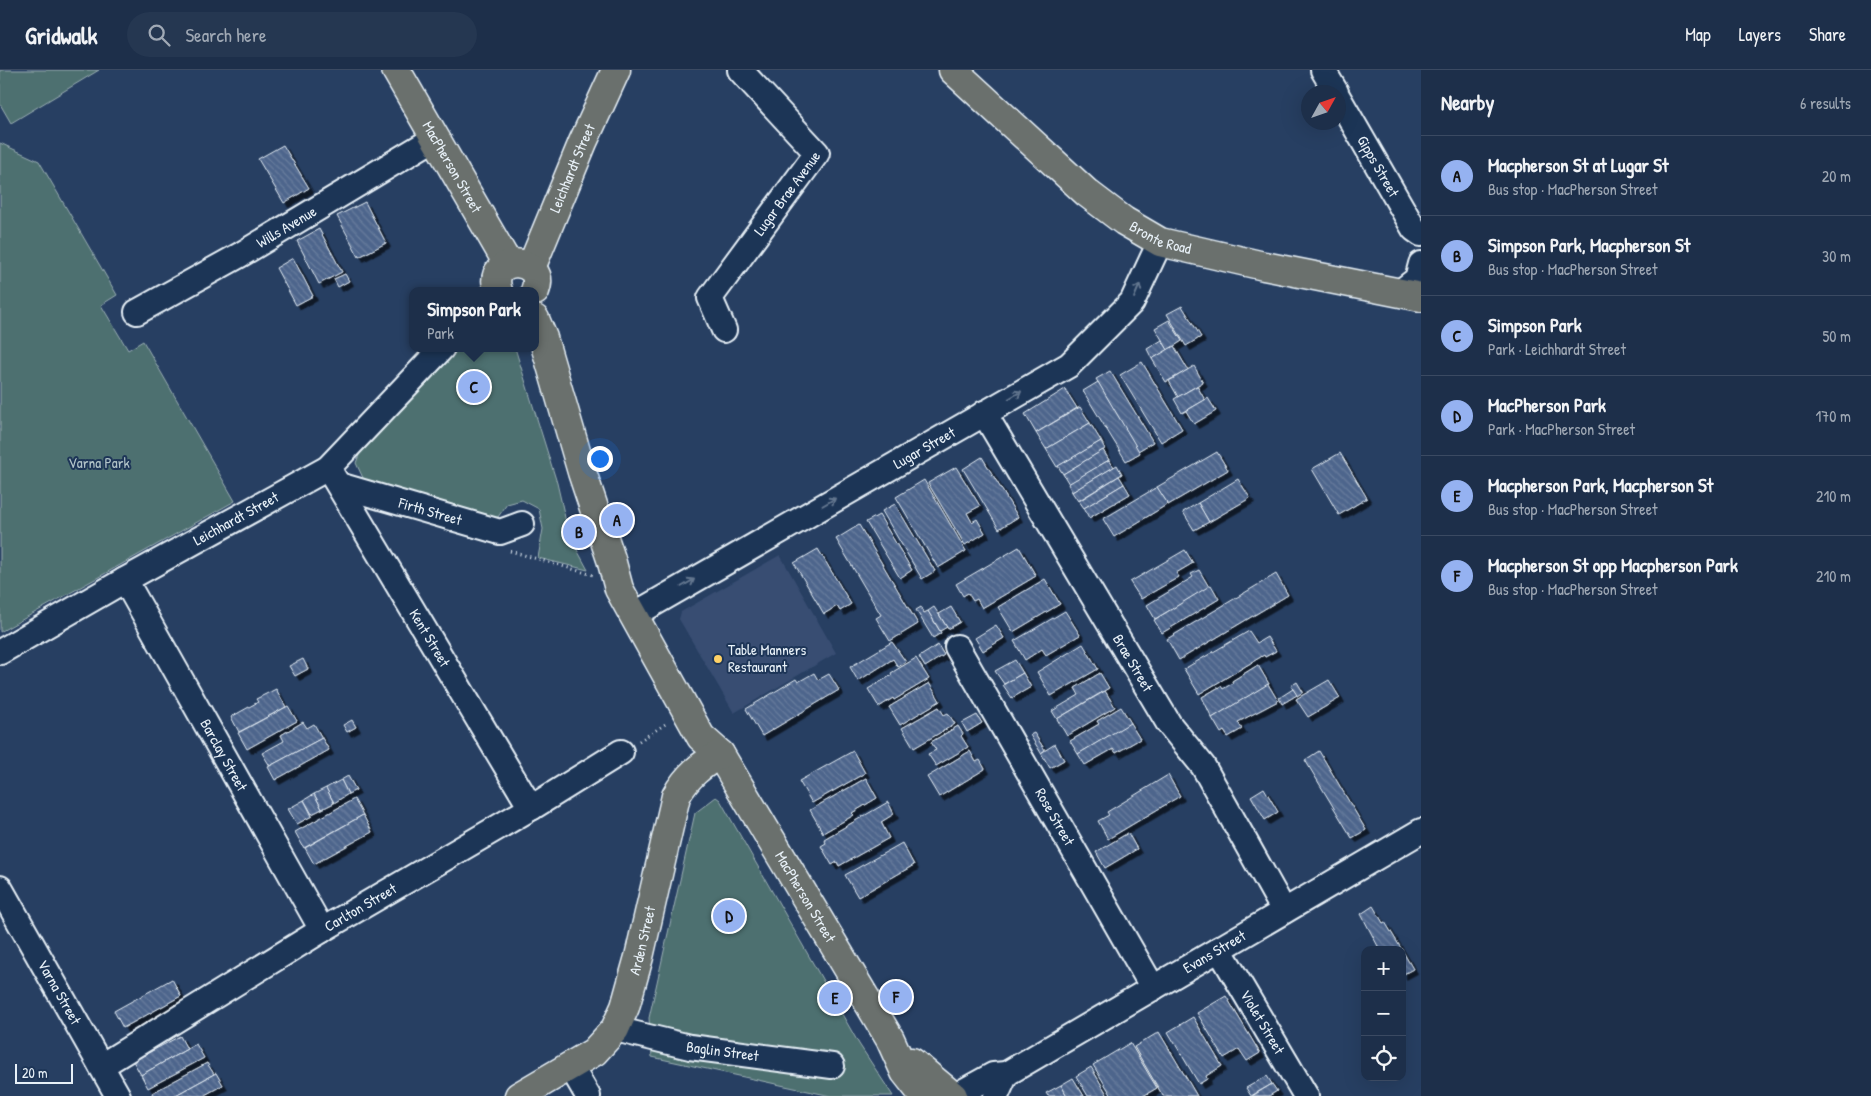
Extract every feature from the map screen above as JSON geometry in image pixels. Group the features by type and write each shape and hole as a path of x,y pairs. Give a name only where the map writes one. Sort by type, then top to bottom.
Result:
{"main road":[{"name":"MacPherson Street","path":"396,70 435,138 524,274"},
{"name":"Bronte Road","path":"953,70 1086,193 1124,221 1160,242 1264,266 1410,295"},
{"name":"Leichhardt Street","path":"497,287 496,278 502,267 524,274 583,142 611,73"},
{"name":"MacPherson Street","path":"539,328 594,514 611,559 619,589 701,737 720,754 890,1039 905,1072 924,1096"},
{"name":"MacPherson Street","path":"611,559 632,582 715,732 720,754"},
{"name":"Arden Street","path":"519,1096 594,1052 609,1038 615,1029 625,1007 676,796 688,777 702,765 720,754"},
{"name":"MacPherson Street","path":"890,1039 914,1064 954,1096"}],"street":[{"name":"Lugar Brae Avenue","path":"724,330 710,298 817,153 740,70"},
{"path":"1323,70 1332,85"},
{"name":"Gipps Street","path":"1346,110 1418,232 1421,255"},
{"name":"Wills Avenue","path":"137,312 240,255 435,138"},
{"name":"Lugar Street","path":"646,608 1069,364 1132,302 1160,242"},
{"path":"1410,295 1421,264"},
{"name":"Leichhardt Street","path":"0,652 125,580 334,476 439,352"},
{"name":"Brae Street","path":"984,413 1169,724 1203,766 1284,911"},
{"name":"Firth Street","path":"334,476 500,532 522,524"},
{"name":"Kent Street","path":"334,476 531,808"},
{"name":"Barclay Street","path":"125,580 322,930"},
{"name":"Rose Street","path":"957,646 1153,988"},
{"name":"Carlton Street","path":"101,1066 322,930 531,808 621,752"},
{"name":"Evans Street","path":"954,1096 993,1075 1006,1074 1284,911 1418,840"},
{"name":"Varna Street","path":"0,888 118,1096"},
{"name":"Violet Street","path":"1219,949 1306,1096"},
{"name":"Baglin Street","path":"615,1029 690,1047 832,1066"},
{"path":"571,1067 588,1096"},
{"path":"996,1096 1006,1074"}],"path":[{"path":"621,752 670,721"}],"shaded area":[{"path":"780,555 836,653 734,713 679,619 681,612"}],"green space":[{"path":"0,70 99,70 11,123 0,104"},
{"name":"Varna Park","path":"0,143 39,161 117,295 101,305 128,350 143,341 235,501 0,632"},
{"path":"455,352 516,352 557,483 569,535 588,570 538,558 543,529 539,509 522,500 507,504 498,517 486,520 364,480 356,463 362,447"},
{"path":"716,797 720,800 859,1044 893,1096 831,1096 652,1057 649,1018 695,813"}],"building":[{"path":"283,145 309,188 284,203 258,159"},
{"path":"365,202 386,243 359,257 337,216"},
{"path":"319,229 342,272 319,284 297,241"},
{"path":"293,258 313,296 296,305 276,268"},
{"path":"345,274 349,281 338,287 334,279"},
{"path":"1182,306 1201,337 1186,346 1167,314"},
{"path":"1169,320 1182,341 1168,350 1155,328"},
{"path":"1162,340 1168,350 1152,359 1147,349"},
{"path":"1174,346 1188,370 1166,382 1152,359"},
{"path":"1142,362 1182,429 1161,442 1120,375"},
{"path":"1194,366 1203,382 1178,397 1169,381"},
{"path":"1110,371 1153,442 1138,451 1096,379"},
{"path":"1098,382 1140,453 1126,461 1083,391"},
{"path":"1197,386 1205,400 1182,413 1174,399"},
{"path":"1065,389 1077,408 1036,433 1025,414"},
{"path":"1208,398 1216,411 1194,424 1186,411"},
{"path":"1080,407 1090,423 1046,449 1036,433"},
{"path":"1090,423 1101,441 1057,467 1046,449"},
{"path":"1101,441 1105,449 1063,474 1058,466"},
{"path":"1103,450 1109,460 1069,484 1063,474"},
{"path":"1217,452 1228,470 1168,505 1157,487"},
{"path":"1340,453 1367,498 1339,515 1312,469"},
{"path":"982,457 1018,517 999,529 963,469"},
{"path":"1109,460 1114,467 1072,492 1068,484"},
{"path":"1117,465 1122,474 1078,501 1072,492"},
{"path":"956,467 980,506 967,513 972,522 977,519 985,533 965,545 928,483"},
{"path":"1119,476 1124,484 1084,508 1079,501"},
{"path":"1238,479 1250,498 1209,522 1198,503"},
{"path":"924,480 966,551 938,568 896,497"},
{"path":"1124,484 1130,494 1089,518 1084,508"},
{"path":"1157,487 1168,504 1114,537 1103,519"},
{"path":"1198,503 1209,522 1194,530 1183,512"},
{"path":"895,504 935,571 922,579 882,511"},
{"path":"879,515 912,570 900,578 866,522"},
{"path":"859,525 918,624 890,641 876,618 881,615 836,539"},
{"path":"1019,547 1036,576 982,608 977,599 973,601 968,593 963,596 956,584"},
{"path":"818,549 851,604 840,611 837,606 824,614 794,563"},
{"path":"1185,550 1193,563 1176,573 1179,577 1141,599 1130,582"},
{"path":"1199,570 1209,587 1155,619 1147,605 1193,577 1191,574"},
{"path":"1276,574 1288,595 1179,660 1167,639"},
{"path":"1045,579 1060,604 1013,632 998,607"},
{"path":"1211,585 1219,599 1162,633 1154,620"},
{"path":"921,607 924,613 928,611 941,633 933,638 916,610"},
{"path":"934,607 947,627 940,631 928,611"},
{"path":"951,607 960,622 948,629 939,614"},
{"path":"1065,611 1080,635 1046,655 1042,649 1025,660 1014,641"},
{"path":"996,625 1004,638 983,651 975,638"},
{"path":"1249,631 1257,643 1267,637 1276,651 1265,657 1264,655 1199,694 1184,669"},
{"path":"892,642 906,662 898,667 893,659 858,681 850,667"},
{"path":"1083,644 1098,669 1051,696 1037,672"},
{"path":"938,645 944,655 925,667 919,657"},
{"path":"916,658 929,679 879,707 868,689"},
{"path":"303,659 308,669 295,676 289,666"},
{"path":"1015,660 1023,673 1004,684 995,671"},
{"path":"1258,665 1269,684 1212,718 1202,697 1221,686 1223,689 1233,683 1232,681"},
{"path":"814,673 818,680 829,674 839,690 762,736 746,709 796,679 798,682"},
{"path":"1023,673 1031,687 1012,698 1003,685"},
{"path":"1100,673 1109,688 1057,719 1052,711 1079,695 1075,688"},
{"path":"1329,680 1340,698 1308,717 1296,699"},
{"path":"1297,682 1303,692 1297,696 1291,686"},
{"path":"929,683 940,701 900,725 889,707"},
{"path":"1268,684 1278,701 1238,722 1242,729 1228,737 1224,731 1221,733 1212,718"},
{"path":"276,689 286,707 239,732 231,717 258,702 256,699"},
{"path":"1293,689 1297,695 1282,704 1279,698"},
{"path":"1105,691 1115,707 1067,736 1057,719"},
{"path":"288,706 297,721 247,749 238,733"},
{"path":"939,707 944,715 948,713 955,724 914,748 902,728"},
{"path":"1121,707 1131,723 1078,754 1070,741 1099,724 1097,721"},
{"path":"977,715 982,723 967,732 962,723"},
{"path":"352,720 356,727 347,732 343,725"},
{"path":"303,722 307,728 314,724 322,738 270,766 262,753 284,741 281,735"},
{"path":"1130,723 1140,739 1116,753 1113,749 1085,765 1078,754"},
{"path":"958,726 963,734 961,736 968,747 936,766 928,754 936,750 931,742"},
{"path":"1034,733 1045,750 1041,753 1030,735"},
{"path":"322,738 329,750 275,780 268,767"},
{"path":"1055,744 1064,760 1050,768 1041,753"},
{"path":"853,751 865,773 812,803 799,781"},
{"path":"970,751 976,762 980,760 985,769 939,797 927,777"},
{"path":"1319,751 1366,830 1352,838 1305,760"},
{"path":"1168,775 1180,796 1108,839 1098,821 1109,815 1107,812"},
{"path":"348,776 356,790 348,794 341,780"},
{"path":"866,778 877,798 852,813 854,815 823,833 810,810"},
{"path":"341,780 348,794 334,803 326,788"},
{"path":"326,788 334,803 322,809 314,794"},
{"path":"1264,788 1278,812 1265,820 1251,796"},
{"path":"314,794 322,809 312,814 304,800"},
{"path":"354,799 363,815 304,848 295,832"},
{"path":"304,800 312,816 297,824 288,809"},
{"path":"888,802 894,814 881,822 889,838 839,866 837,862 832,865 821,846 826,843 824,839"},
{"path":"363,815 372,832 314,864 305,848"},
{"path":"1128,833 1137,849 1105,868 1096,852"},
{"path":"902,843 914,865 858,897 845,875"},
{"path":"1373,906 1400,946 1378,946 1361,914"},
{"path":"1406,957 1413,969 1406,973"},
{"path":"172,979 181,996 123,1028 114,1011"},
{"path":"1226,996 1260,1053 1247,1061 1239,1049 1224,1058 1197,1013"},
{"path":"1193,1017 1222,1066 1206,1076 1207,1079 1199,1084 1168,1032"},
{"path":"1159,1032 1197,1096 1163,1096 1134,1047"},
{"path":"180,1036 187,1049 141,1075 133,1061"},
{"path":"1130,1043 1157,1088 1143,1096 1112,1096 1093,1065"},
{"path":"196,1044 204,1058 148,1088 141,1075"},
{"path":"207,1063 214,1074 174,1096 153,1096 152,1093"},
{"path":"1091,1067 1108,1096 1088,1096 1076,1076"},
{"path":"216,1073 223,1085 203,1096 174,1096"},
{"path":"1267,1076 1272,1084 1251,1096 1246,1088"},
{"path":"1073,1078 1084,1096 1067,1096 1061,1085"},
{"path":"1272,1084 1277,1091 1269,1096 1252,1096"},
{"path":"1061,1085 1067,1096 1048,1096 1046,1093"}],"place":[{"name":"Simpson Park","path":"474,387"},
{"name":"Macpherson St at Lugar St","path":"617,520"},
{"name":"Simpson Park, Macpherson St","path":"579,532"},
{"name":"Table Manners Restaurant","path":"718,659"},
{"name":"MacPherson Park","path":"729,916"},
{"name":"Macpherson St opp Macpherson Park","path":"896,997"},
{"name":"Macpherson Park, Macpherson St","path":"835,998"}]}
